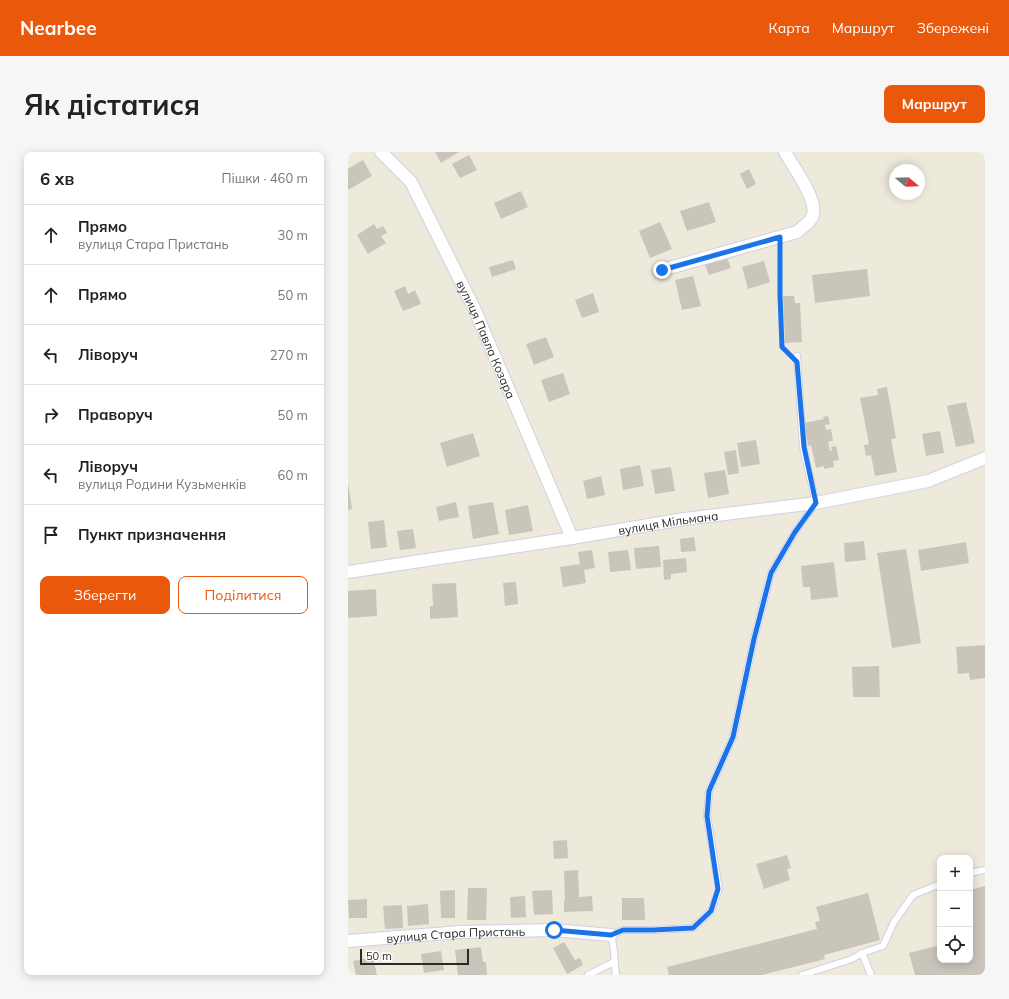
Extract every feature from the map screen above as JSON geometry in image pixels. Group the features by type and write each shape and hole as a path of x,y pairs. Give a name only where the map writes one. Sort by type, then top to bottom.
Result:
{"street":[{"name":"вулиця Павла Козара","path":"381,152 411,182 474,308 572,538"},
{"path":"662,270 797,232 811,219 814,208 812,198 785,152"},
{"name":"вулиця Мільмана","path":"348,572 572,538 684,519 816,503 928,481 985,458"},
{"name":"вулиця Стара Пристань","path":"348,941 467,932 554,930 611,935"}],"lane":[{"path":"616,975 614,962 615,947 611,935 623,930 693,928 711,911 718,889 707,816 709,791 733,737 754,639 771,573 795,532 816,503 804,447 797,359"},
{"path":"973,872 985,870"},
{"path":"802,975 852,959 862,953 883,946 894,922 913,895 937,885"},
{"path":"862,953 871,975"},
{"path":"588,975 614,962"}],"path":[{"path":"780,237 782,347 797,359"}],"building":[{"path":"435,152 459,152 441,163"},
{"path":"469,155 477,170 460,178 452,164"},
{"path":"363,160 372,176 348,190 348,169"},
{"path":"749,169 756,184 747,189 740,174"},
{"path":"521,191 528,207 501,219 494,203"},
{"path":"709,202 716,222 687,231 680,211"},
{"path":"660,222 672,249 650,258 639,231"},
{"path":"374,224 377,229 383,226 387,233 381,236 386,243 368,254 357,235"},
{"path":"726,255 731,268 709,275 704,262"},
{"path":"513,260 516,269 492,277 489,267"},
{"path":"764,261 770,282 748,289 742,267"},
{"path":"867,269 870,296 815,303 812,275"},
{"path":"693,276 701,306 682,310 675,280"},
{"path":"405,286 408,294 415,290 421,304 403,311 394,291"},
{"path":"593,293 599,312 582,318 575,300"},
{"path":"783,296 794,296 795,303 800,303 802,342 785,343"},
{"path":"546,337 554,357 534,365 526,344"},
{"path":"563,373 570,394 549,402 541,380"},
{"path":"887,387 896,438 891,439 897,472 875,476 871,455 866,456 864,445 869,444 860,398 878,395 877,389"},
{"path":"966,402 975,443 956,447 947,406"},
{"path":"828,416 830,424 825,425 826,430 831,429 833,441 828,442 830,451 832,451 831,447 836,446 839,460 833,461 834,467 824,469 824,466 816,468 811,445 808,446 804,423 824,419 823,417"},
{"path":"940,431 944,453 926,456 922,434"},
{"path":"473,433 480,456 447,467 440,443"},
{"path":"756,440 760,464 741,467 737,443"},
{"path":"736,450 739,473 728,475 724,452"},
{"path":"640,465 644,486 623,490 620,469"},
{"path":"671,467 675,491 655,494 651,470"},
{"path":"725,470 729,494 708,498 704,473"},
{"path":"601,476 605,495 587,499 583,481"},
{"path":"348,482 352,509 348,510"},
{"path":"456,502 459,517 439,521 436,507"},
{"path":"493,502 499,534 473,539 468,506"},
{"path":"528,505 533,531 509,535 505,510"},
{"path":"384,520 387,547 371,549 368,522"},
{"path":"413,529 416,548 400,550 397,531"},
{"path":"694,537 696,551 681,552 680,539"},
{"path":"864,541 866,560 845,562 844,543"},
{"path":"966,542 969,563 921,571 918,550"},
{"path":"659,546 661,567 636,569 634,548"},
{"path":"906,549 921,643 892,648 877,553"},
{"path":"592,550 595,568 584,570 586,583 563,587 560,567 580,564 578,552"},
{"path":"628,550 631,570 610,572 608,552"},
{"path":"686,558 687,572 671,574 671,579 664,580 663,560"},
{"path":"834,562 838,597 811,600 810,587 803,587 801,566"},
{"path":"516,582 518,604 505,606 503,583"},
{"path":"456,583 458,617 430,619 430,606 433,606 432,584"},
{"path":"376,589 377,616 348,618 348,591"},
{"path":"985,645 985,678 970,680 969,673 958,674 956,647"},
{"path":"879,666 880,697 853,697 852,667"},
{"path":"567,840 568,858 554,859 553,841"},
{"path":"787,855 791,868 787,869 790,880 764,889 756,864"},
{"path":"578,870 579,897 592,896 593,911 564,912 564,871"},
{"path":"985,886 985,975 915,975 909,953 937,946 937,963 973,963 973,889"},
{"path":"468,888 487,888 486,920 467,920"},
{"path":"455,890 455,918 441,918 440,891"},
{"path":"552,890 553,914 534,915 532,891"},
{"path":"868,893 880,940 824,955 825,959 762,975 669,975 667,967 817,929 815,922 820,921 816,907"},
{"path":"525,896 526,917 511,918 510,897"},
{"path":"622,898 644,898 645,920 622,920"},
{"path":"367,899 367,918 349,918 348,900"},
{"path":"428,904 429,924 408,926 407,906"},
{"path":"402,905 403,928 385,929 383,906"},
{"path":"564,942 575,960 580,958 583,965 567,974 553,948"},
{"path":"481,947 483,962 486,962 487,975 458,975 455,950"},
{"path":"441,951 444,970 424,973 421,954"},
{"path":"373,957 377,975 356,975 353,961"}],"route":[{"path":"554,930 611,935 623,930 693,928 711,911 718,889 707,816 709,791 733,737 754,639 771,573 795,532 816,503 804,447 797,362 782,347 780,237 662,270"}]}
